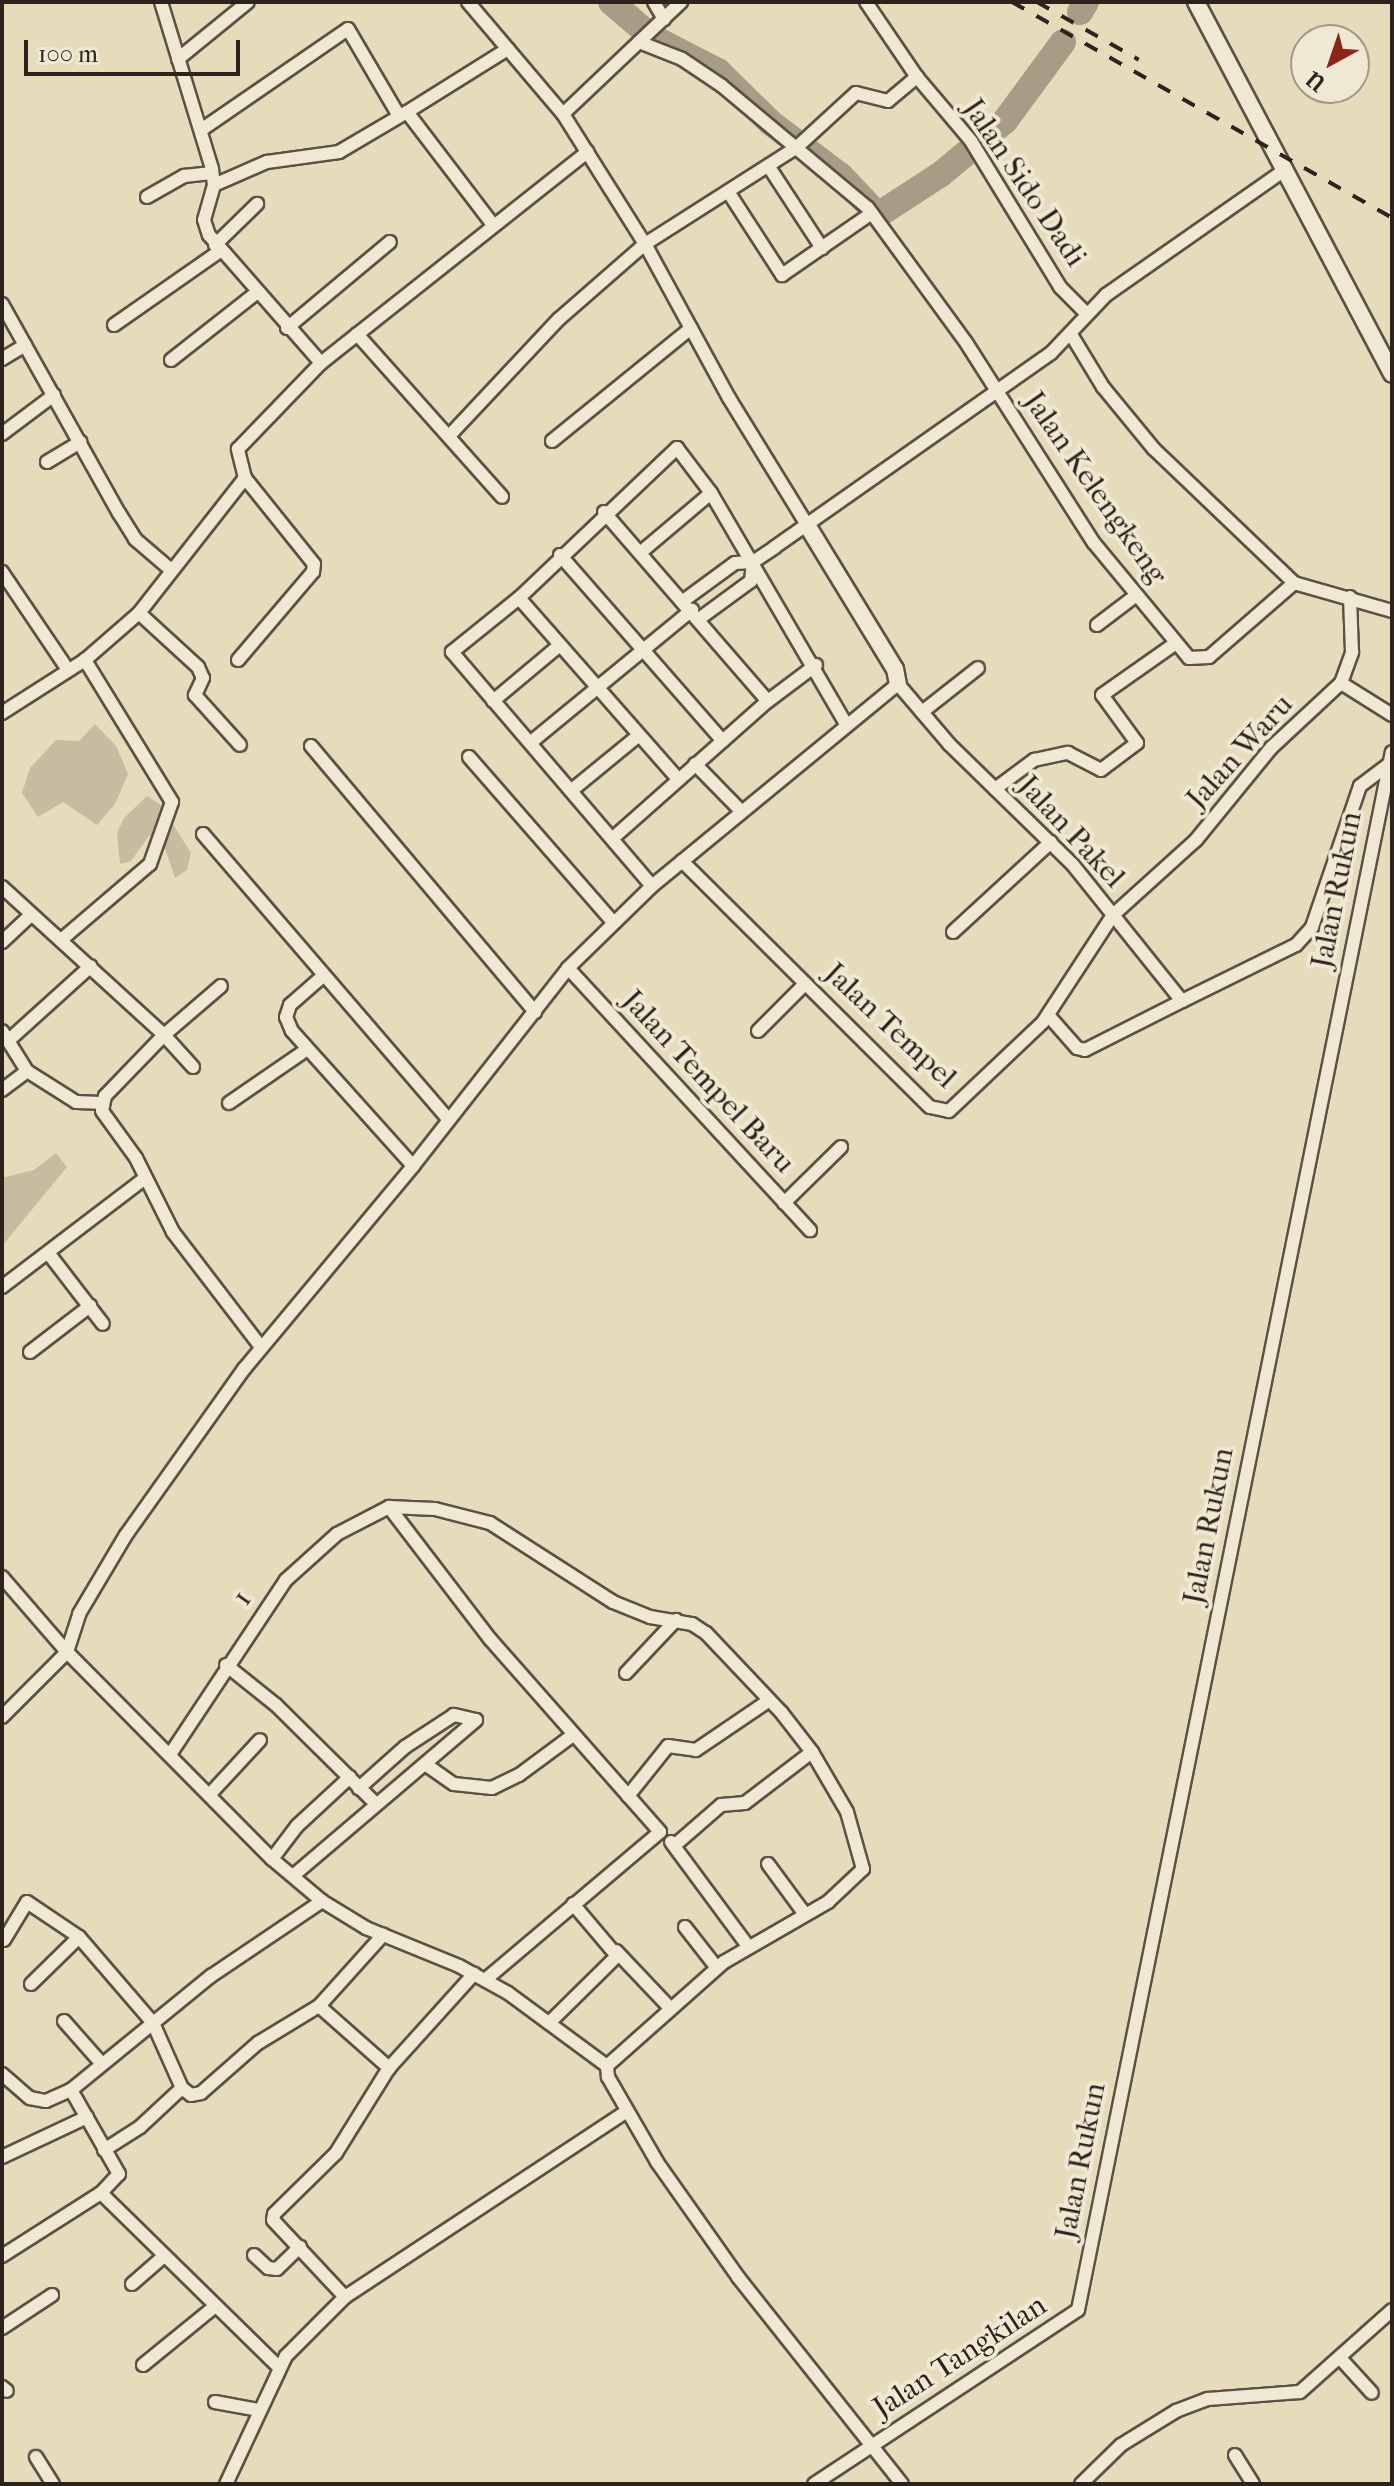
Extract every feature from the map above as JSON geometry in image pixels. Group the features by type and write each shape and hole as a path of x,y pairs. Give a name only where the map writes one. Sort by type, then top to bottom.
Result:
{"main road":[{"path":"1196,2 1392,374"},
{"path":"807,525 895,669 898,684"}],"street":[{"path":"161,2 213,179 204,220 218,248 321,363"},
{"path":"178,59 248,2"},
{"path":"468,2 563,114 645,244 807,525"},
{"path":"654,2 661,23"},
{"path":"563,114 681,2"},
{"name":"Jalan Sido Dadi","path":"866,2 917,77 971,141 1060,287 1086,313"},
{"path":"201,130 348,29 403,114 493,225"},
{"name":"Jalan Kelengkeng","path":"639,42 700,70 800,144 872,213 997,391 1086,530 1135,596 1189,658 1209,657 1294,583"},
{"path":"147,197 184,176 213,179 267,162 339,152 508,49"},
{"path":"449,436 559,319 645,244 769,167 800,144 856,93 888,101 917,77"},
{"path":"238,660 313,572 314,564 245,478 238,449 321,363 587,152"},
{"path":"769,167 822,248"},
{"path":"530,743 691,610 735,563 753,562 997,391 1072,336 1086,313 1286,169"},
{"path":"729,193 782,275 872,213"},
{"path":"114,325 218,248 257,204"},
{"path":"287,328 390,242"},
{"path":"171,360 256,293"},
{"path":"2,304 135,539 170,569"},
{"path":"552,441 691,328"},
{"path":"357,334 502,497"},
{"path":"1072,336 1103,387 1154,449 1294,583 1392,611"},
{"path":"2,359 25,345"},
{"path":"2,434 54,395"},
{"path":"47,462 80,442"},
{"path":"652,886 452,652 519,598 604,512 677,448 711,493 816,665 846,724"},
{"path":"2,713 85,660 139,613 170,569 245,478"},
{"path":"640,553 711,493"},
{"path":"604,512 768,701"},
{"path":"560,555 723,741"},
{"path":"691,610 751,581 753,562"},
{"path":"2,572 68,670"},
{"path":"1097,625 1135,596"},
{"path":"1350,597 1352,652 1341,683 1392,715"},
{"path":"519,598 678,779"},
{"path":"139,613 198,667 203,678 195,695 240,745"},
{"path":"993,787 1034,760 1068,753 1101,770 1137,743 1102,695 1176,643"},
{"path":"493,701 560,645"},
{"path":"61,940 150,864 172,802 85,660"},
{"path":"613,838 768,701 816,665"},
{"path":"922,712 978,668"},
{"name":"Jalan Waru","path":"1113,915 1196,840 1271,748 1341,683"},
{"path":"2,1717 67,1652 79,1614 126,1535 261,1347 413,1166 568,968 612,921 652,886 898,684"},
{"name":"Jalan Pakel","path":"898,684 993,787 1051,842 1182,1001"},
{"path":"572,790 638,736"},
{"path":"311,746 535,1012"},
{"path":"469,757 612,921"},
{"path":"1048,1015 1077,1048 1085,1050 1182,1001 1204,986 1288,949 1304,936 1319,910 1360,786 1390,758"},
{"name":"Jalan Rukun","path":"1078,2310 1390,758"},
{"path":"695,764 741,811"},
{"path":"203,834 323,976 335,982 449,1120"},
{"path":"953,932 1051,842"},
{"name":"Jalan Tempel","path":"682,861 805,984 940,1111 960,1104 1048,1015 1113,915"},
{"path":"2,887 91,966 193,1067"},
{"path":"2,942 31,915"},
{"path":"91,966 5,1036 27,1071 76,1102 101,1103 164,1035 221,986"},
{"name":"Jalan Tempel Baru","path":"568,968 810,1230"},
{"path":"323,976 299,995 286,1017 306,1050 413,1166"},
{"path":"758,1031 805,984"},
{"path":"229,1103 306,1050"},
{"path":"2,1090 27,1071"},
{"path":"101,1103 173,1232 261,1347"},
{"path":"784,1203 841,1147"},
{"path":"2,1287 145,1178"},
{"path":"49,1254 103,1324"},
{"path":"30,1352 90,1306"},
{"path":"389,1507 435,1509 490,1523 613,1602 650,1617 676,1620 706,1633 812,1752 847,1812 863,1869 852,1885 748,1946 717,1968 607,2066"},
{"path":"389,1507 490,1639 660,1832 675,1845 748,1946"},
{"name":"1","path":"171,1753 226,1665 308,1556 361,1518 389,1507"},
{"path":"3,1581 67,1652 211,1793 272,1859 322,1901 383,1935 480,1977 607,2066 626,2112 738,2277 902,2484"},
{"path":"626,1673 676,1620"},
{"path":"226,1665 375,1803"},
{"path":"628,1796 668,1746 696,1750 768,1701"},
{"path":"294,1875 476,1720 454,1715 405,1747 359,1788"},
{"path":"425,1764 454,1784 492,1788 519,1775 573,1735"},
{"path":"211,1793 260,1740"},
{"path":"675,1845 721,1805 745,1803 812,1752"},
{"path":"272,1859 297,1826 350,1777"},
{"path":"345,2297 273,2220 274,2214 336,2153 389,2068 480,1977 660,1832"},
{"path":"768,1864 804,1913"},
{"path":"2,2074 30,2098 46,2101 71,2090 211,1976 322,1901"},
{"path":"4,1940 27,1902 79,1937 153,2023 182,2088 191,2095 201,2093 258,2043 319,2006 383,1935"},
{"path":"573,1904 670,2008"},
{"path":"685,1927 717,1968"},
{"path":"31,1984 79,1937"},
{"path":"549,2023 613,1963 616,1951"},
{"path":"319,2006 389,2068"},
{"path":"64,2021 102,2064"},
{"path":"104,2150 140,2127 182,2088"},
{"path":"2,2256 119,2180 71,2090"},
{"path":"226,2484 280,2368 345,2297 626,2112"},
{"path":"2,2157 87,2117"},
{"path":"101,2193 214,2307 280,2368"},
{"path":"254,2255 273,2270 300,2247"},
{"path":"132,2284 164,2256"},
{"path":"2,2328 52,2295"},
{"path":"143,2365 214,2307"},
{"name":"Jalan Tangkilan","path":"814,2484 1078,2310"},
{"path":"1081,2484 1149,2424 1208,2399 1300,2392 1392,2310"},
{"path":"1340,2358 1372,2393"},
{"path":"215,2402 259,2410"},
{"path":"1235,2455 1253,2484"},
{"path":"36,2457 53,2484"}],"shaded area":[{"path":"95,724 116,746 128,774 115,804 97,825 63,802 38,817 22,793 30,768 56,740 79,741"},
{"path":"147,796 161,805 191,853 187,870 175,878 161,836 149,836 131,861 120,864 117,833 124,818"},
{"path":"56,1153 67,1167 2,1246 2,1178 34,1170"}],"waterway":[{"path":"611,2 652,37 718,71 771,123 841,176 878,215 941,174 1005,121 1063,42"},
{"path":"1080,12 1086,2"}],"railway":[{"path":"1012,2 1392,218"},
{"path":"1037,2 1139,60"}]}
